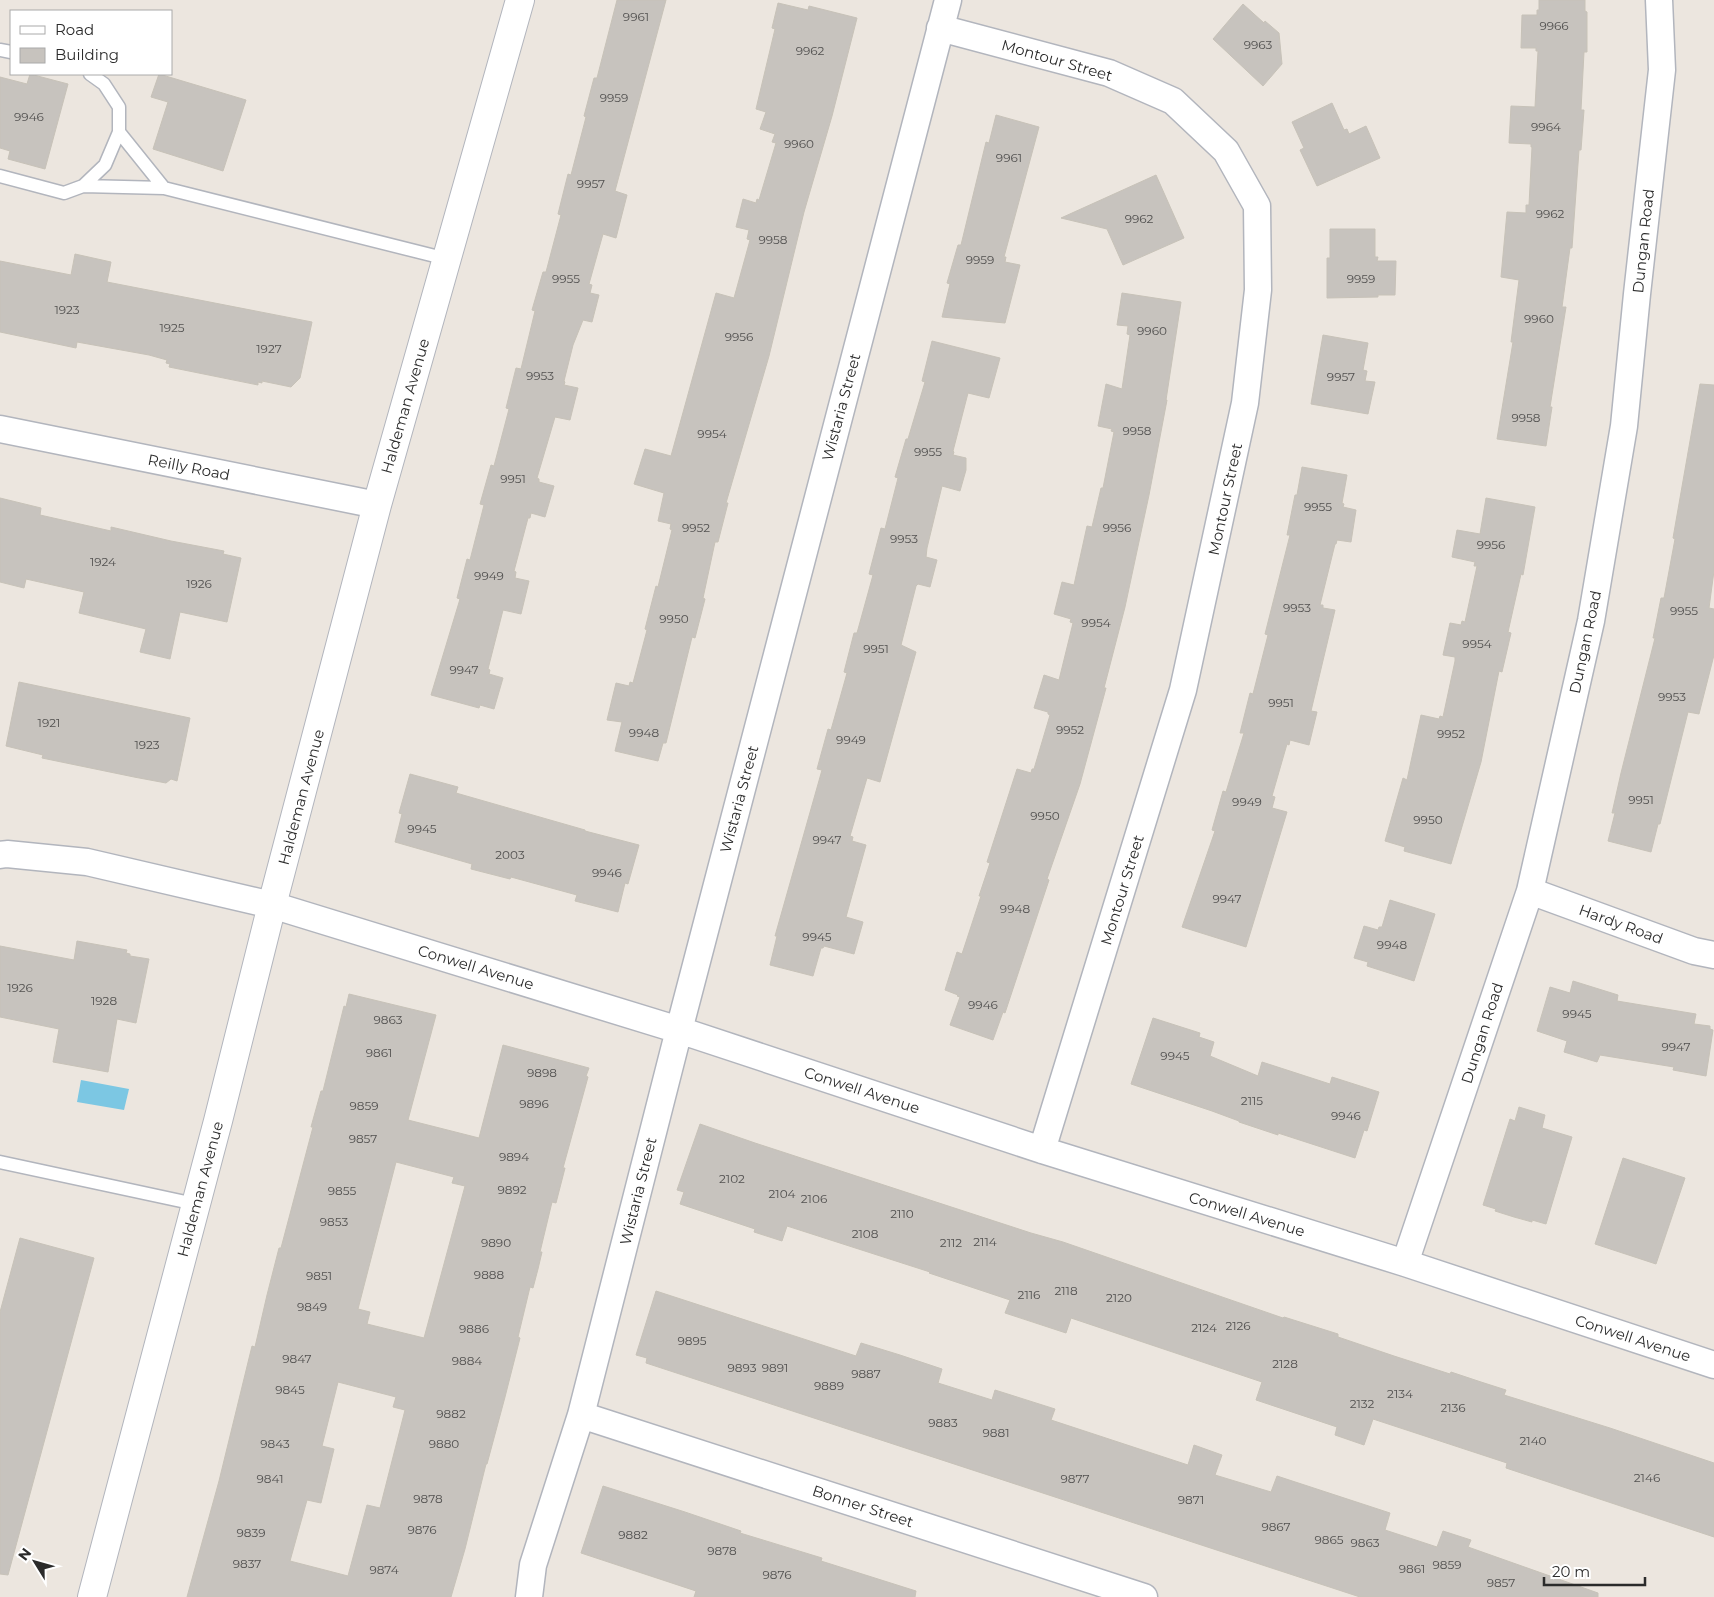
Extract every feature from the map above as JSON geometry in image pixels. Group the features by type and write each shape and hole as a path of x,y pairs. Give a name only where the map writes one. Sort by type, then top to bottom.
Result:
{"main road":[{"name":"Haldeman Avenue","path":"92,1597 218,1121 272,905 377,505 520,0"}],"street":[{"name":"Wistaria Street","path":"529,1597 533,1564 581,1415 679,1030 948,0"},
{"name":"Dungan Road","path":"1405,1263 1530,890 1591,621 1624,426 1662,70 1659,0"},
{"name":"Montour Street","path":"940,28 1110,73 1173,101 1226,151 1257,206 1258,290 1245,403 1183,690 1042,1150"},
{"name":"Reilly Road","path":"0,429 377,505"},
{"name":"Conwell Avenue","path":"0,855 7,854 87,862 272,905 679,1030 1042,1150 1405,1263 1714,1365"},
{"name":"Hardy Road","path":"1530,890 1694,951 1714,955"},
{"name":"Bonner Street","path":"581,1415 1144,1597"}],"lane":[{"path":"83,186 105,165 119,132 119,107 104,84 91,75"},
{"path":"119,132 164,188"},
{"path":"0,176 64,193 83,186 164,188 447,259"},
{"path":"0,1162 196,1204"}],"water":[{"path":"81,1080 129,1089 124,1110 77,1102"}],"building":[{"path":"617,0 666,0 615,191 627,195 616,238 603,234 589,284 592,285 590,293 599,295 592,322 583,320 573,345 564,381 564,385 578,388 570,420 555,417 537,478 539,482 554,486 545,517 531,513 530,518 528,518 514,571 516,572 515,578 529,581 521,614 503,610 488,669 490,670 489,674 503,678 494,709 480,705 479,708 431,695 460,599 457,598 467,559 470,560 484,505 480,504 491,465 494,466 509,409 506,408 516,368 521,369 535,311 532,310 543,272 546,272 561,215 558,214 568,174 571,175 586,117 584,116 594,78 597,78"},
{"path":"1539,0 1585,0 1585,11 1587,12 1587,52 1584,52 1581,110 1584,110 1581,150 1579,150 1572,248 1570,248 1562,307 1566,307 1550,407 1552,407 1546,446 1497,439 1513,342 1511,342 1519,280 1501,277 1507,212 1526,213 1526,205 1529,205 1532,147 1531,144 1509,143 1511,106 1535,107 1538,51 1536,51 1536,48 1521,48 1522,15 1537,15"},
{"path":"778,3 808,10 809,6 857,18 832,116 804,212 769,356 726,503 728,503 718,542 715,542 703,598 705,599 695,638 692,637 666,743 663,743 658,761 615,751 622,722 607,720 616,683 629,686 630,682 633,683 647,630 645,629 672,530 670,529 671,524 658,521 664,493 634,484 645,449 671,456 716,293 734,298 750,240 747,239 749,230 736,227 743,199 756,203 757,199 759,200 776,143 772,142 775,134 760,129 766,112 756,109 775,29 772,28"},
{"path":"1243,4 1264,23 1265,21 1279,33 1282,64 1263,86 1213,39"},
{"path":"30,75 34,75 68,84 45,169 8,159 10,151 0,148 0,77 27,84"},
{"path":"159,75 162,75 246,100 223,171 153,149 168,102 151,97"},
{"path":"1332,103 1344,130 1347,129 1349,134 1366,126 1380,158 1317,186 1300,150 1304,148 1292,122"},
{"path":"996,115 1039,127 1004,257 1006,257 1005,262 1020,265 1005,323 942,317 950,284 947,283 958,245 961,245 986,142 989,143"},
{"path":"1156,175 1184,238 1123,265 1107,229 1061,218"},
{"path":"1330,229 1375,229 1375,257 1378,257 1377,261 1396,261 1395,295 1327,298 1327,258 1330,258"},
{"path":"75,254 111,262 107,282 312,322 300,378 291,387 262,381 262,383 258,382 258,385 169,367 170,364 166,363 167,360 149,355 77,342 76,348 0,332 0,261 71,275"},
{"path":"1122,293 1181,302 1167,400 1125,607 1104,688 1106,688 1080,784 1047,879 1049,880 1005,1013 1003,1012 993,1040 950,1025 960,997 945,990 957,952 962,954 981,896 979,896 990,863 987,862 1017,769 1031,773 1032,769 1034,769 1050,715 1048,712 1034,708 1044,675 1059,680 1073,623 1070,622 1071,619 1054,614 1062,582 1074,585 1087,526 1092,527 1101,488 1103,488 1114,432 1111,431 1112,429 1098,426 1106,384 1122,389 1130,335 1127,334 1128,326 1117,325"},
{"path":"1323,335 1368,343 1363,370 1367,371 1365,381 1375,382 1368,414 1311,404"},
{"path":"932,341 1000,358 989,398 968,393 953,451 953,455 966,458 966,470 960,491 942,486 926,557 937,560 930,587 918,584 916,586 901,645 916,652 880,782 867,778 850,836 853,837 852,841 866,845 846,917 863,922 854,954 824,946 821,948 813,976 770,965 777,936 775,936 822,770 817,769 828,729 831,730 847,673 844,672 854,633 857,633 873,575 869,574 881,528 885,529 898,478 895,477 925,382 922,381"},
{"path":"1700,384 1714,385 1714,571 1709,608 1714,609 1714,655 1699,714 1688,712 1660,824 1658,824 1651,852 1608,841 1615,813 1612,813 1621,773 1655,638 1653,638 1661,598 1664,598"},
{"path":"1302,467 1347,475 1343,507 1356,510 1351,542 1337,540 1335,544 1320,605 1323,605 1323,608 1335,610 1311,711 1317,712 1309,745 1290,740 1289,745 1287,744 1272,796 1275,797 1272,808 1287,812 1246,947 1182,927 1215,831 1212,830 1223,791 1226,792 1244,733 1240,733 1250,693 1253,694 1268,635 1265,634 1290,535 1287,535"},
{"path":"0,498 41,508 40,515 111,531 111,527 224,551 223,554 241,558 227,622 180,612 170,659 140,652 146,629 79,613 84,592 26,579 24,588 0,582"},
{"path":"1486,498 1535,507 1523,575 1521,574 1508,632 1511,633 1502,672 1499,671 1481,762 1451,864 1404,851 1405,847 1385,841 1403,778 1407,780 1421,715 1439,719 1440,716 1443,717 1455,661 1455,657 1443,655 1450,623 1461,625 1462,621 1465,622 1477,566 1474,566 1475,562 1452,557 1457,530 1480,534"},
{"path":"19,682 190,718 177,781 171,779 166,783 134,777 42,758 43,755 6,746"},
{"path":"410,774 458,787 456,793 639,845 628,884 625,883 618,912 575,901 577,895 511,877 510,879 471,869 472,864 395,842 402,814 399,813"},
{"path":"1390,900 1435,914 1414,981 1367,966 1368,962 1354,958 1364,926 1378,930 1379,927 1382,927"},
{"path":"77,941 127,950 126,953 130,954 130,956 149,959 136,1023 117,1019 108,1072 53,1062 59,1029 0,1017 0,946 74,960"},
{"path":"1573,981 1618,995 1617,1001 1696,1014 1694,1024 1710,1026 1710,1029 1713,1030 1706,1076 1673,1070 1674,1067 1600,1055 1597,1062 1564,1052 1567,1041 1537,1031 1550,987 1570,993"},
{"path":"349,994 436,1015 408,1120 479,1138 503,1045 589,1068 563,1168 565,1168 556,1203 552,1202 540,1252 542,1252 538,1269 533,1288 530,1287 518,1337 520,1338 465,1549 451,1597 187,1597 219,1481 252,1346 255,1347 279,1248 281,1248 313,1127 311,1127 321,1091 323,1091 344,1006 346,1007","holes":["396,1162 454,1177 452,1183 465,1186 424,1338 367,1324 370,1312 358,1309","338,1382 396,1397 393,1407 405,1410 380,1508 367,1505 348,1576 290,1561 307,1500 321,1503 334,1449 322,1446"]},
{"path":"1153,1018 1200,1033 1199,1037 1214,1042 1210,1056 1258,1076 1262,1062 1330,1084 1332,1077 1379,1092 1367,1131 1364,1130 1355,1158 1278,1133 1278,1135 1131,1084"},
{"path":"1519,1107 1545,1115 1542,1128 1572,1137 1546,1224 1514,1217 1483,1205 1510,1119 1515,1121"},
{"path":"700,1124 1063,1242 1283,1318 1338,1334 1338,1337 1394,1356 1506,1390 1504,1395 1714,1463 1714,1537 1506,1468 1507,1463 1373,1419 1364,1445 1335,1435 1337,1427 1256,1400 1262,1382 1071,1318 1066,1333 1005,1313 1010,1300 930,1272 787,1226 782,1241 754,1232 755,1229 680,1204 684,1192 677,1190"},
{"path":"1623,1158 1685,1178 1656,1264 1595,1244"},
{"path":"20,1238 94,1258 8,1575 0,1574 0,1312"},
{"path":"656,1291 856,1356 861,1343 900,1355 942,1369 938,1383 992,1400 995,1390 1055,1409 1051,1420 1188,1465 1194,1445 1222,1455 1215,1475 1271,1492 1277,1476 1390,1513 1385,1530 1437,1547 1443,1531 1471,1540 1468,1547 1598,1593 1598,1597 1360,1597 646,1363 647,1358 636,1355"},
{"path":"603,1486 741,1531 740,1533 822,1558 821,1561 916,1591 915,1597 694,1597 696,1591 581,1553"}]}
